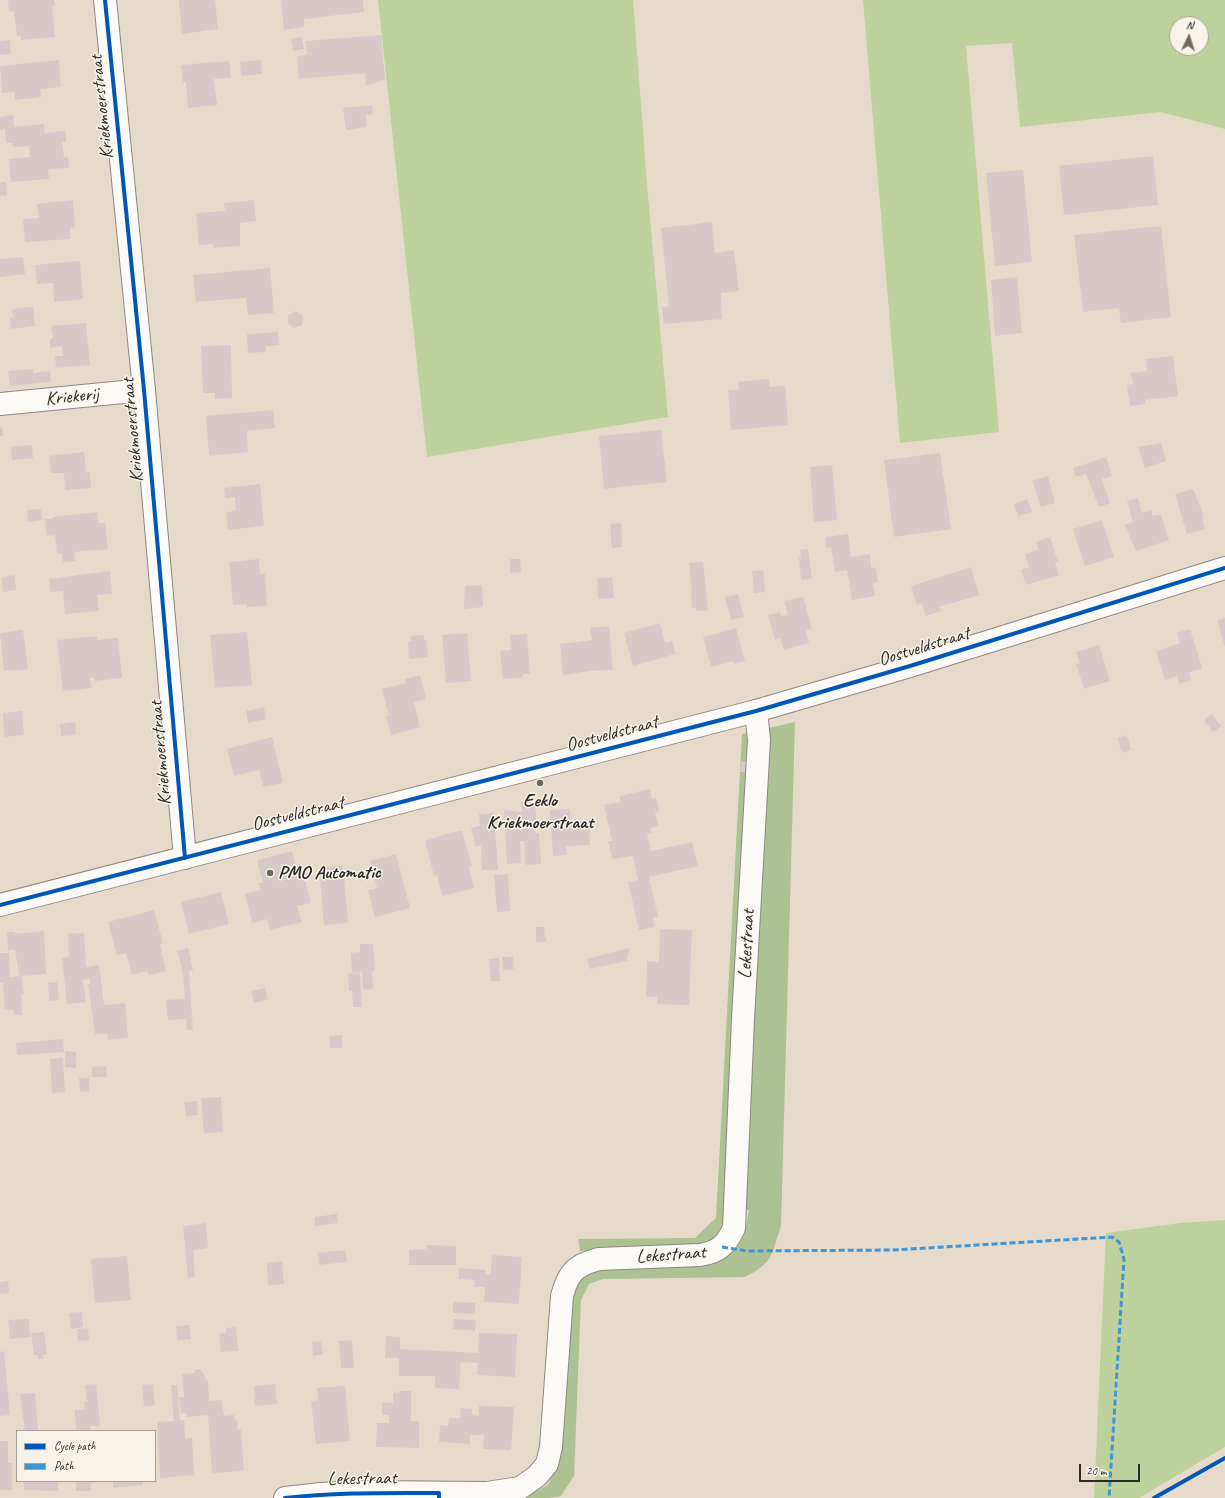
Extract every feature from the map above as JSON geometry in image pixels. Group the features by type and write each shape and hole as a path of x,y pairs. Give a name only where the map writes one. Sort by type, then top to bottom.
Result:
{"street":[{"name":"Kriekmoerstraat","path":"105,0 144,390 185,858"},
{"name":"Kriekerij","path":"0,404 144,390"},
{"name":"Oostveldstraat","path":"0,905 756,711 910,666 1225,568"},
{"name":"Lekestraat","path":"286,1498 357,1493 439,1495 487,1493 520,1488 537,1476 547,1464 551,1447 562,1296 565,1283 583,1263 599,1259 700,1255 713,1253 729,1239 734,1228 743,1019 759,740 756,711"}],"green space":[{"path":"378,0 633,0 648,196 668,417 427,457"},
{"path":"863,0 1225,0 1225,129 1161,112 1020,127 1012,43 966,46 999,432 900,443"},
{"path":"795,722 781,1226 773,1251 761,1267 745,1277 603,1279 589,1284 581,1300 574,1476 561,1496 550,1498 495,1498 534,1492 548,1485 558,1462 572,1296 578,1282 597,1268 688,1263 724,1259 737,1247 744,1235 749,1210 731,1211 726,1231 708,1244 580,1251 578,1239 695,1238 716,1218 742,734"},
{"path":"1225,1220 1225,1447 1139,1498 1094,1498 1106,1233 1180,1223"}],"building":[{"path":"8,0 54,0 55,6 52,6 55,37 21,40 21,36 17,36 14,11 9,12"},
{"path":"179,0 215,0 218,29 182,34"},
{"path":"281,0 363,0 364,12 304,19 304,27 284,30"},
{"path":"381,35 385,79 366,86 365,73 299,79 297,56 307,55 306,41"},
{"path":"302,37 304,49 293,51 291,39"},
{"path":"10,40 11,54 0,55 0,41"},
{"path":"59,60 61,87 40,89 41,97 15,100 15,92 2,93 0,66"},
{"path":"261,60 262,74 241,76 240,62"},
{"path":"229,61 231,78 214,79 217,105 188,108 186,82 183,82 181,65"},
{"path":"372,105 373,114 366,115 367,127 346,130 343,108"},
{"path":"13,115 14,127 44,124 45,133 65,131 66,142 62,142 64,157 68,157 69,168 48,169 49,179 11,182 9,159 30,157 29,146 13,147 12,143 6,143 5,129 0,130 0,117"},
{"path":"1153,156 1158,205 1064,215 1059,166"},
{"path":"1023,170 1032,262 995,266 986,173"},
{"path":"6,182 7,195 0,196 0,183"},
{"path":"73,200 75,227 70,228 71,239 25,242 23,219 39,218 37,204"},
{"path":"254,200 256,221 240,223 240,246 213,248 213,244 199,245 196,213 225,211 224,203"},
{"path":"712,222 715,253 734,250 739,291 721,293 722,319 664,324 662,307 669,306 661,228"},
{"path":"1161,226 1171,317 1121,323 1119,308 1083,312 1074,235"},
{"path":"23,257 25,274 0,277 0,259"},
{"path":"80,261 83,299 54,302 53,283 37,284 35,265"},
{"path":"270,268 274,313 248,315 246,298 196,302 193,275"},
{"path":"1017,277 1022,333 995,336 991,280"},
{"path":"33,307 35,326 11,329 10,318 13,318 12,309"},
{"path":"296,311 303,316 302,325 294,328 288,324 288,315"},
{"path":"86,323 90,365 56,368 55,356 63,356 62,346 50,348 50,339 53,338 51,326"},
{"path":"278,332 279,345 266,346 266,352 248,353 247,334"},
{"path":"231,345 232,398 215,399 215,393 203,393 201,346"},
{"path":"1173,356 1178,396 1145,400 1145,404 1130,406 1127,385 1133,384 1131,373 1147,371 1146,359"},
{"path":"33,369 33,373 50,371 51,382 10,386 8,371"},
{"path":"769,379 769,387 785,386 788,425 731,430 728,390 739,390 738,382"},
{"path":"273,410 275,428 247,431 248,452 209,456 206,416"},
{"path":"2,427 3,436 0,436 0,428"},
{"path":"661,430 667,482 604,489 599,436"},
{"path":"1161,443 1166,461 1145,468 1138,447"},
{"path":"32,445 33,458 12,460 11,447"},
{"path":"84,452 86,473 90,472 91,488 65,490 64,473 51,473 49,456"},
{"path":"940,453 951,529 894,537 884,460"},
{"path":"1106,457 1112,476 1102,479 1110,503 1099,507 1086,474 1076,477 1073,468"},
{"path":"832,465 837,520 814,522 810,467"},
{"path":"1048,476 1055,503 1041,507 1032,481"},
{"path":"260,484 264,526 228,530 226,512 236,511 235,497 225,498 224,488"},
{"path":"1193,489 1204,516 1202,517 1205,529 1187,534 1175,494"},
{"path":"1138,498 1142,513 1151,510 1153,516 1161,514 1169,540 1136,551 1125,525 1133,522 1127,501"},
{"path":"1027,499 1032,512 1018,516 1014,504"},
{"path":"41,509 42,520 28,522 27,510"},
{"path":"97,512 98,523 105,523 108,549 74,552 75,561 63,562 62,553 57,554 55,535 47,536 45,519"},
{"path":"1102,520 1114,557 1085,566 1073,529"},
{"path":"621,523 622,547 612,548 610,524"},
{"path":"848,534 851,557 870,554 871,567 876,568 878,582 873,583 875,596 852,600 847,570 835,572 831,547 826,548 825,537"},
{"path":"1050,537 1058,562 1055,562 1059,575 1026,585 1021,570 1029,567 1025,554 1039,550 1036,542"},
{"path":"808,549 812,579 801,580 799,557 801,557 800,550"},
{"path":"259,559 260,574 265,574 267,606 247,607 247,604 233,605 229,562"},
{"path":"510,559 520,559 521,572 510,573"},
{"path":"703,562 708,610 696,611 696,608 692,608 689,563"},
{"path":"971,567 979,595 939,607 941,611 926,616 922,603 917,605 911,586"},
{"path":"763,570 765,592 754,593 752,571"},
{"path":"110,571 112,594 97,595 99,611 65,614 63,591 50,592 49,579"},
{"path":"15,575 16,590 3,592 1,577"},
{"path":"612,577 614,598 598,599 597,578"},
{"path":"482,585 483,607 464,609 465,586"},
{"path":"738,594 744,617 731,620 725,597"},
{"path":"803,597 812,629 806,631 809,643 784,650 780,638 775,640 768,615 780,612 781,616 788,615 784,601"},
{"path":"1225,618 1225,647 1217,620"},
{"path":"660,623 665,643 672,641 675,654 633,666 624,633"},
{"path":"609,626 613,670 590,671 563,675 560,644 592,640 590,628"},
{"path":"736,628 745,661 733,664 733,661 711,667 703,637"},
{"path":"1190,629 1202,668 1189,673 1191,680 1179,684 1177,676 1165,680 1156,651 1180,643 1177,633"},
{"path":"23,630 28,669 4,671 0,633"},
{"path":"247,632 252,685 215,688 210,635"},
{"path":"467,633 471,681 446,683 442,635"},
{"path":"527,634 530,674 523,674 523,677 503,679 500,651 511,650 510,635"},
{"path":"424,635 428,657 409,659 408,642 411,641 410,636"},
{"path":"97,636 97,640 118,638 122,678 95,681 94,678 90,678 91,688 63,691 57,640"},
{"path":"1099,645 1110,681 1084,689 1076,664 1080,663 1076,652"},
{"path":"420,675 426,699 414,702 420,727 391,735 386,716 389,716 382,689 406,683 405,679"},
{"path":"264,707 266,719 248,723 246,711"},
{"path":"22,711 24,735 4,737 3,713"},
{"path":"1212,714 1221,726 1213,732 1204,720"},
{"path":"75,722 76,735 61,736 60,724"},
{"path":"1127,735 1131,750 1122,753 1117,738"},
{"path":"272,737 283,783 263,787 259,770 234,776 227,749"},
{"path":"741,761 749,762 748,772 740,772"},
{"path":"650,789 652,799 656,798 659,811 655,812 658,826 650,828 652,833 647,834 651,851 692,842 698,866 649,877 658,917 653,918 654,927 639,930 628,882 638,880 633,856 612,859 608,841 612,841 604,805 620,802 620,796"},
{"path":"521,802 535,802 537,828 535,828 535,833 539,833 541,864 526,865 524,841 520,841 521,863 507,864 504,810 522,812"},
{"path":"570,809 571,822 589,820 590,845 566,846 567,855 553,856 550,810"},
{"path":"494,813 498,870 482,870 481,845 476,847 471,828 480,826 479,814"},
{"path":"462,831 472,866 469,867 474,888 442,896 437,875 434,876 425,841 452,832"},
{"path":"292,851 298,873 303,872 311,903 297,906 302,922 270,930 267,919 252,923 245,894 260,890 259,883 263,883 257,860"},
{"path":"396,854 410,908 375,917 368,890 377,888 370,861"},
{"path":"343,865 348,923 324,925 319,868"},
{"path":"508,874 510,911 497,912 494,875"},
{"path":"221,892 229,924 189,934 181,902"},
{"path":"154,910 163,943 160,944 166,971 149,975 147,971 132,975 126,953 117,955 108,922"},
{"path":"536,927 544,927 547,942 536,942"},
{"path":"660,929 692,930 689,1005 657,1004 657,997 646,996 647,961 659,962"},
{"path":"44,931 46,974 22,976 24,994 21,994 22,1015 14,1015 13,1009 5,1010 3,983 0,983 0,953 9,953 10,977 19,976 15,950 8,951 7,932 15,932 15,934"},
{"path":"84,933 86,967 99,965 104,1005 125,1003 128,1038 108,1040 107,1033 95,1034 88,984 90,984 90,979 83,980 86,1002 67,1004 62,958 69,957 68,934"},
{"path":"360,944 373,944 375,971 372,971 373,989 363,990 362,972 352,973 351,953 360,952"},
{"path":"188,948 193,970 189,971 193,1030 187,1030 186,1019 168,1020 166,1000 185,999 183,972 177,951"},
{"path":"629,948 627,961 590,969 587,959"},
{"path":"502,957 513,957 514,969 503,970"},
{"path":"499,958 500,981 491,981 489,959"},
{"path":"360,973 362,1007 353,1007 352,991 349,991 348,974"},
{"path":"57,982 59,1000 49,1001 48,983"},
{"path":"265,988 268,999 254,1003 251,991"},
{"path":"342,1035 342,1048 330,1048 329,1036"},
{"path":"63,1039 64,1052 17,1055 16,1043"},
{"path":"65,1051 76,1052 76,1068 65,1067"},
{"path":"63,1058 65,1092 52,1093 50,1059"},
{"path":"106,1066 107,1077 92,1077 92,1067"},
{"path":"79,1078 89,1078 89,1091 80,1092"},
{"path":"221,1097 223,1132 204,1133 201,1098"},
{"path":"197,1101 198,1115 186,1116 184,1102"},
{"path":"337,1214 338,1223 315,1226 315,1217"},
{"path":"206,1223 208,1248 193,1250 195,1277 188,1278 183,1226"},
{"path":"426,1245 456,1246 456,1265 409,1265 409,1250 426,1249"},
{"path":"345,1250 347,1262 319,1265 318,1253"},
{"path":"492,1255 522,1257 519,1304 484,1302 485,1287 474,1287 475,1280 459,1279 459,1268 485,1270 485,1274 491,1274"},
{"path":"127,1256 131,1300 95,1303 91,1259"},
{"path":"282,1261 284,1284 268,1285 267,1263"},
{"path":"8,1281 9,1293 0,1294 0,1282"},
{"path":"453,1302 475,1303 475,1314 453,1313"},
{"path":"82,1312 83,1327 71,1329 69,1313"},
{"path":"29,1319 30,1337 10,1339 8,1320"},
{"path":"454,1319 476,1320 475,1331 453,1329"},
{"path":"189,1325 191,1339 177,1340 176,1326"},
{"path":"236,1327 238,1351 221,1352 219,1334 226,1333 226,1328"},
{"path":"88,1328 89,1340 78,1341 77,1329"},
{"path":"44,1332 47,1354 43,1355 44,1359 38,1359 37,1355 34,1355 31,1333"},
{"path":"479,1333 517,1334 515,1377 477,1375 478,1363 461,1362 459,1389 435,1388 435,1376 399,1376 399,1358 385,1358 386,1336 400,1337 400,1349 478,1353"},
{"path":"352,1340 354,1368 341,1368 339,1341"},
{"path":"321,1341 323,1354 313,1356 312,1342"},
{"path":"4,1351 10,1415 0,1416 0,1352"},
{"path":"200,1369 208,1381 209,1401 222,1400 224,1416 234,1415 235,1420 237,1420 238,1430 241,1429 244,1471 212,1473 208,1415 187,1417 186,1413 181,1414 179,1397 184,1397 182,1374 195,1373 195,1370"},
{"path":"96,1384 100,1426 90,1426 91,1430 76,1430 75,1410 85,1409 84,1402 87,1401 85,1385"},
{"path":"153,1384 155,1405 144,1406 142,1385"},
{"path":"275,1384 277,1404 255,1406 254,1386"},
{"path":"171,1385 177,1385 180,1420 184,1420 185,1439 192,1438 194,1475 160,1478 157,1422 174,1421"},
{"path":"345,1386 350,1441 316,1444 311,1401 318,1400 317,1388"},
{"path":"399,1391 411,1391 411,1421 419,1421 419,1448 376,1447 377,1423 389,1423 389,1415 382,1415 382,1402 393,1403 393,1392 399,1393"},
{"path":"35,1393 38,1430 25,1430 20,1394"},
{"path":"479,1406 514,1407 511,1450 483,1449 484,1435 470,1435 470,1444 439,1442 440,1425 448,1426 449,1418 460,1418 461,1408 472,1409 472,1415 479,1416"},
{"path":"0,1441 8,1441 8,1463 12,1463 12,1490 0,1490"},
{"path":"24,1482 58,1482 58,1491 24,1490"},
{"path":"76,1482 94,1482 91,1483 91,1491 76,1491"},
{"path":"113,1482 143,1482 143,1485 113,1488"}],"marked path":[{"path":"722,1247 747,1251 893,1250 1112,1237 1119,1242 1124,1259 1109,1498"}],"cycle path":[{"path":"105,0 144,390 185,858"},
{"path":"0,905 756,711 910,666 1225,568"},
{"path":"1154,1498 1225,1458"},
{"path":"285,1498 343,1494 439,1493 439,1498"}],"place":[{"name":"Eeklo Kriekmoerstraat","path":"540,783"},
{"name":"PMO Automatic","path":"270,873"}]}
